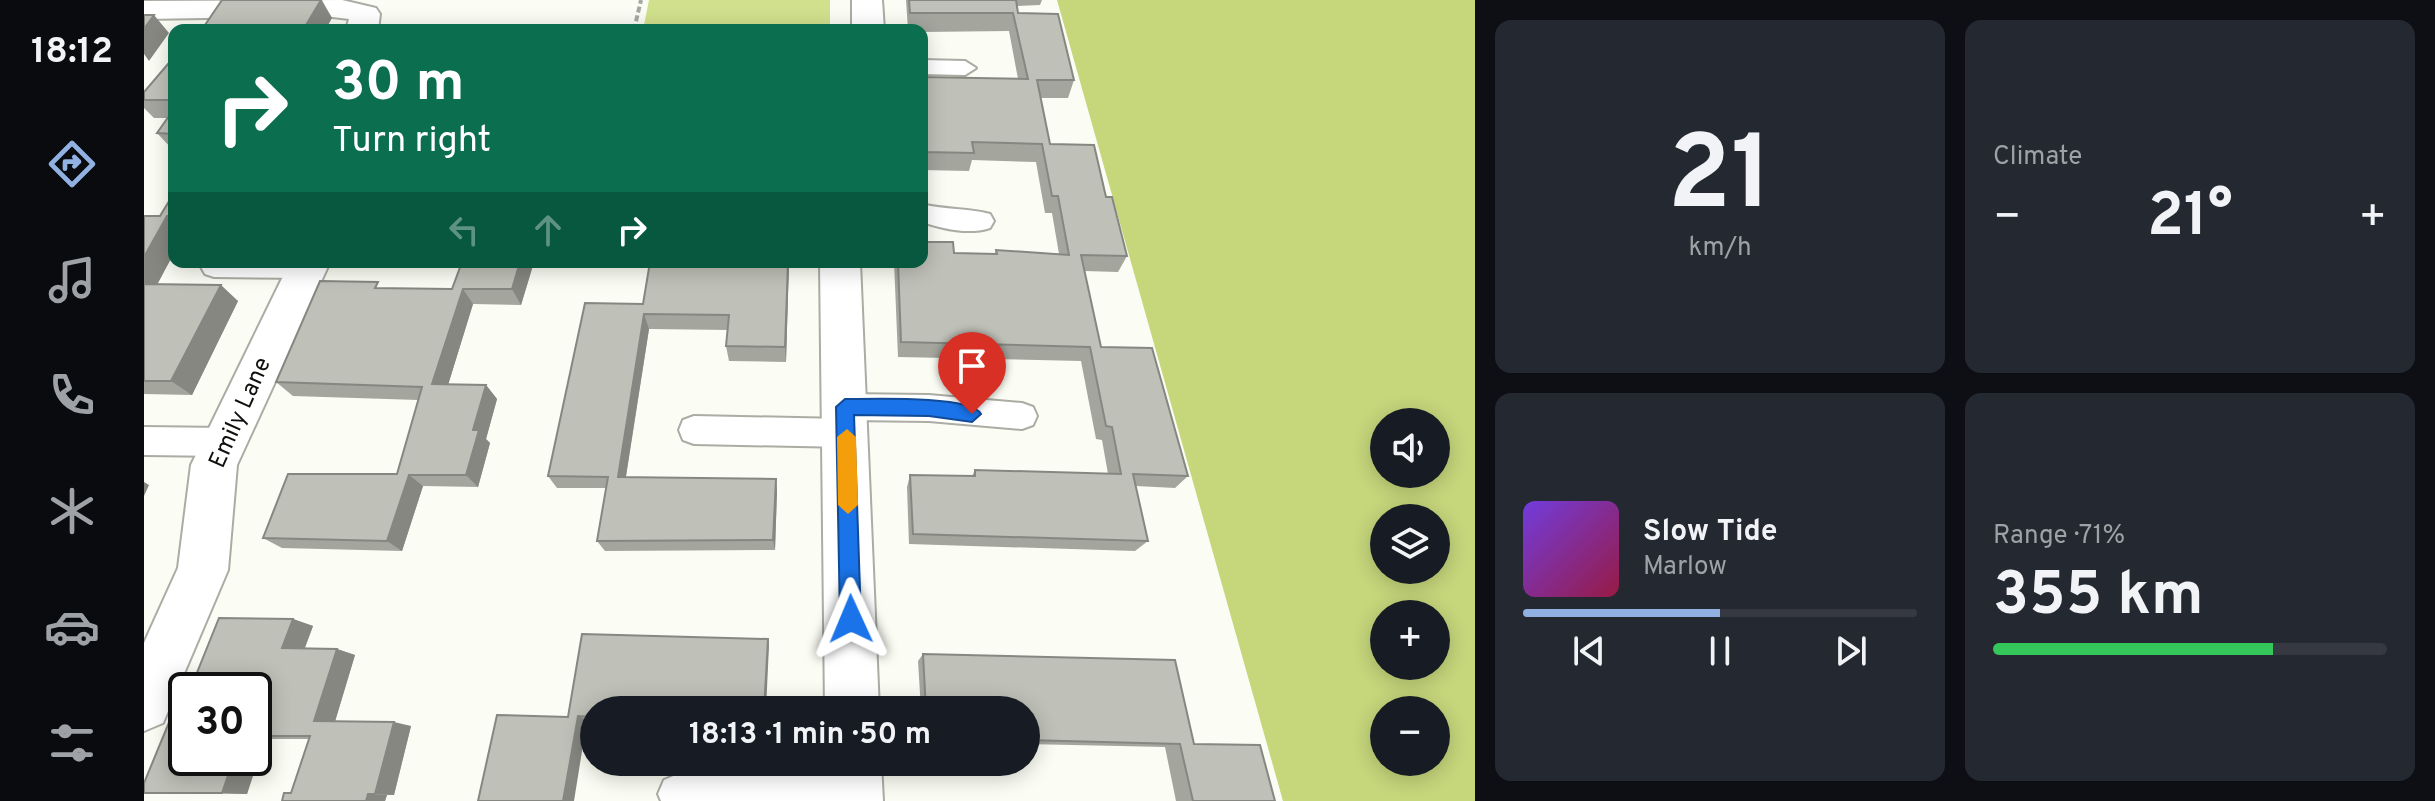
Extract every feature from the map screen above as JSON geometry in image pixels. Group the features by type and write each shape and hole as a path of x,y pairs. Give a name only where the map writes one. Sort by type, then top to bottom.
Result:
{"street":[{"path":"867,0 868,24"},
{"path":"144,10 254,2 341,2 365,14 363,24"},
{"name":"Emily Lane","path":"144,704 203,570 214,465 307,268"},
{"path":"840,268 852,696"}],"lane":[{"path":"928,67 965,68"},
{"path":"928,215 946,220 981,221"},
{"path":"694,430 846,420 929,408 1022,416"},
{"path":"144,441 225,442"},
{"path":"678,794 854,786"}],"path":[{"path":"635,24 641,0"}],"green space":[{"path":"649,0 830,0 830,24 644,24"},
{"path":"1057,0 1475,0 1475,801 1283,801"}],"building":[{"path":"222,0 321,0 307,24 206,24"},
{"path":"909,0 1016,0 1018,13 1058,14 1074,80 1037,80 1050,144 1094,145 1106,197 1112,197 1127,256 1081,255 1101,347 1152,348 1188,476 1133,474 1148,541 913,534 910,475 975,476 975,470 1121,474 1112,427 1106,426 1090,347 901,342 898,268 928,268 928,242 953,242 954,253 997,254 996,250 1069,255 1058,196 1052,196 1042,144 972,142 974,153 928,152 928,77 1028,79 1013,13 910,13"},
{"path":"144,15 154,15 144,29"},
{"path":"168,64 168,100 144,100 144,92"},
{"path":"168,117 168,134 157,133"},
{"path":"168,203 168,216 144,257 144,216 160,216"},
{"path":"460,268 518,268 512,289 463,289 432,384 486,385 473,430 479,430 466,475 409,475 387,541 263,538 288,474 397,474 422,387 276,382 320,281 378,282 375,288 452,289"},
{"path":"649,268 788,268 785,347 726,346 729,315 644,314 618,477 776,479 773,540 597,541 608,477 548,476 585,303 643,304"},
{"path":"144,284 221,285 171,381 144,381"},
{"path":"219,618 293,619 282,648 337,649 314,721 394,722 375,794 368,794 366,801 282,801 284,793 291,793 310,736 272,736 272,672 197,672"},
{"path":"582,634 768,639 765,696 580,696 580,716 563,801 478,801 497,715 568,717"},
{"path":"923,654 1175,660 1194,744 1260,745 1275,801 1193,801 1180,744 1040,740 1040,696 925,696"},
{"path":"168,725 168,776 228,776 222,793 144,793 144,783"}],"slow traffic":[{"path":"847,437 848,505"}],"route":[{"path":"851,619 845,407 929,408 972,414"}]}
